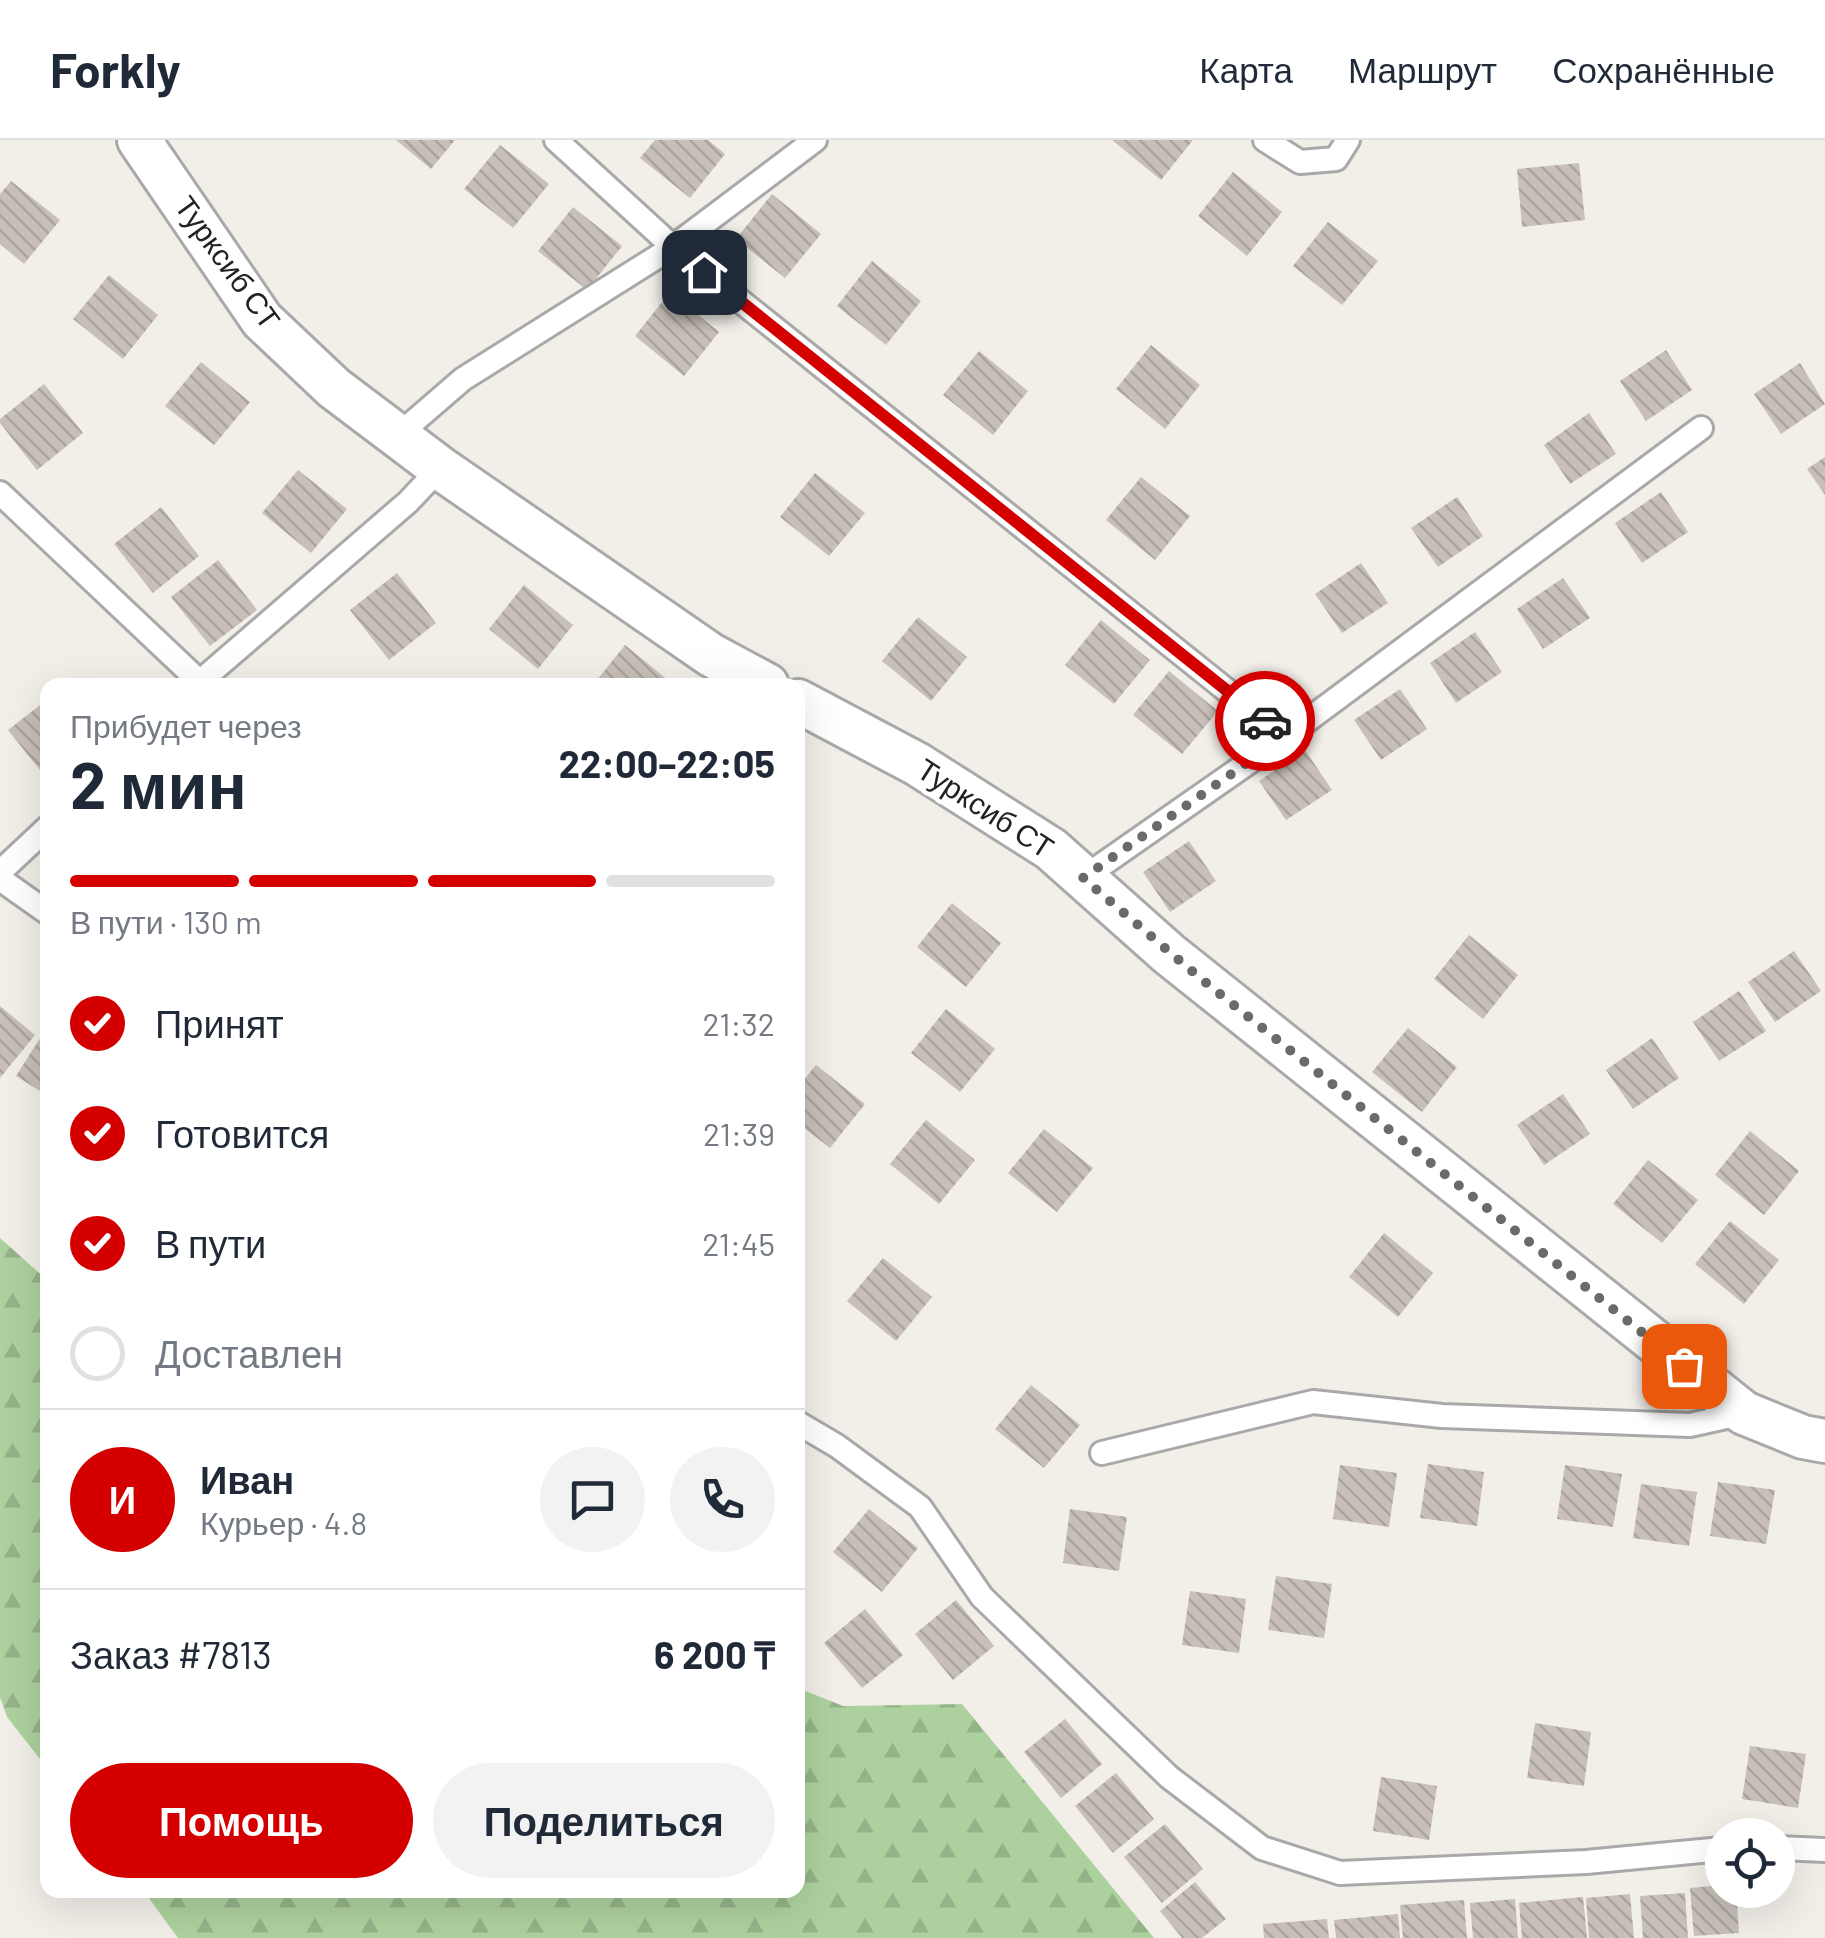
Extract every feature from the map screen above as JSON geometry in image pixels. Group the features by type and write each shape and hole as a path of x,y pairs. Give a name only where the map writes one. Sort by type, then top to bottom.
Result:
{"street":[{"name":"Турксиб СТ","path":"139,140 262,320 334,388 440,468 711,655 755,678"},
{"name":"Турксиб СТ","path":"805,705 917,764 1051,850 1184,966 1744,1413 1803,1437 1825,1441"}],"lane":[{"path":"556,140 673,247 1284,737"},
{"path":"397,436 463,379 673,247 816,140"},
{"path":"1265,140 1300,162 1336,159 1348,140"},
{"path":"1083,878 1284,737 1701,428"},
{"path":"204,678 408,502 440,468"},
{"path":"0,493 193,678"},
{"path":"40,834 0,876 40,907"},
{"path":"1102,1453 1313,1402 1442,1416 1690,1425 1744,1413"},
{"path":"805,1426 920,1507 982,1597 1168,1776 1262,1848 1340,1873 1586,1862 1705,1850"},
{"path":"1795,1849 1825,1850"}],"green space":[{"path":"0,1238 40,1274 40,1759 7,1717 0,1697"},
{"path":"805,1691 843,1706 962,1704 1154,1938 178,1938 149,1898 805,1898"}],"building":[{"path":"396,140 455,140 431,169"},
{"path":"655,140 708,140 725,154 690,198 640,158"},
{"path":"1112,140 1193,140 1161,180"},
{"path":"500,145 549,184 513,228 464,189"},
{"path":"1579,163 1585,220 1522,227 1517,169"},
{"path":"1233,172 1282,212 1247,256 1198,216"},
{"path":"11,181 60,220 24,264 0,244 0,194"},
{"path":"772,194 821,234 785,278 736,239"},
{"path":"573,207 622,246 587,290 538,251"},
{"path":"1328,222 1378,261 1342,305 1293,266"},
{"path":"872,261 921,301 886,345 837,306"},
{"path":"109,275 158,315 123,359 73,319"},
{"path":"670,292 719,332 684,376 635,336"},
{"path":"1151,345 1200,385 1165,429 1116,389"},
{"path":"1666,350 1692,390 1646,421 1620,381"},
{"path":"979,351 1028,391 993,435 943,395"},
{"path":"201,362 250,402 214,445 165,406"},
{"path":"1800,363 1825,404 1781,434 1754,394"},
{"path":"44,384 83,433 37,470 0,419"},
{"path":"1589,413 1616,454 1570,484 1544,445"},
{"path":"1825,457 1825,495 1807,469"},
{"path":"298,470 347,509 311,553 262,513"},
{"path":"815,473 865,513 829,556 780,517"},
{"path":"1141,477 1190,516 1155,560 1106,520"},
{"path":"1661,492 1688,532 1642,563 1615,523"},
{"path":"1457,497 1483,536 1438,567 1411,528"},
{"path":"161,507 199,556 153,593 114,544"},
{"path":"218,560 257,610 210,646 171,597"},
{"path":"1361,563 1388,603 1342,633 1315,594"},
{"path":"397,573 436,623 389,660 350,610"},
{"path":"1563,578 1590,618 1543,649 1517,609"},
{"path":"524,585 573,625 538,669 489,629"},
{"path":"918,617 967,657 931,701 882,661"},
{"path":"1101,620 1150,660 1114,704 1065,665"},
{"path":"1475,632 1502,672 1456,703 1430,663"},
{"path":"625,645 665,678 599,678"},
{"path":"1169,671 1218,711 1182,754 1133,715"},
{"path":"1400,689 1427,729 1381,760 1354,720"},
{"path":"40,705 40,770 8,730"},
{"path":"1305,750 1332,790 1286,820 1259,781"},
{"path":"1189,841 1216,881 1170,912 1143,872"},
{"path":"952,903 1001,943 966,987 917,947"},
{"path":"1469,935 1518,975 1483,1019 1434,979"},
{"path":"1794,951 1821,991 1775,1022 1748,982"},
{"path":"1739,991 1766,1031 1719,1061 1693,1022"},
{"path":"0,1006 35,1035 0,1078"},
{"path":"946,1009 995,1049 960,1092 911,1053"},
{"path":"1408,1028 1457,1067 1422,1112 1372,1072"},
{"path":"40,1038 40,1091 16,1076"},
{"path":"1652,1038 1679,1078 1633,1109 1606,1070"},
{"path":"816,1065 865,1104 830,1148 805,1128 805,1078"},
{"path":"1563,1094 1590,1134 1544,1165 1517,1125"},
{"path":"926,1120 975,1160 939,1204 890,1164"},
{"path":"1044,1129 1093,1168 1057,1212 1008,1173"},
{"path":"1750,1131 1799,1171 1764,1215 1715,1175"},
{"path":"1648,1160 1698,1200 1662,1243 1613,1204"},
{"path":"1730,1221 1779,1260 1744,1304 1695,1264"},
{"path":"1384,1233 1433,1273 1398,1317 1349,1277"},
{"path":"883,1258 932,1297 896,1341 847,1301"},
{"path":"1031,1385 1080,1425 1044,1468 995,1429"},
{"path":"1428,1464 1484,1472 1477,1526 1420,1518"},
{"path":"1340,1465 1397,1473 1389,1527 1333,1519"},
{"path":"1565,1465 1622,1474 1613,1527 1557,1519"},
{"path":"1718,1482 1775,1490 1766,1544 1710,1536"},
{"path":"1641,1484 1697,1492 1689,1546 1633,1538"},
{"path":"869,1509 918,1548 882,1592 833,1552"},
{"path":"1070,1509 1127,1517 1119,1571 1063,1563"},
{"path":"1276,1576 1332,1584 1324,1638 1268,1630"},
{"path":"1190,1591 1246,1599 1239,1653 1182,1645"},
{"path":"956,1600 994,1646 953,1680 915,1634"},
{"path":"865,1609 903,1655 862,1688 824,1643"},
{"path":"1065,1719 1102,1764 1061,1798 1024,1752"},
{"path":"1535,1723 1591,1732 1584,1786 1527,1778"},
{"path":"1750,1746 1806,1754 1798,1808 1742,1799"},
{"path":"1116,1773 1154,1819 1113,1853 1075,1806"},
{"path":"1381,1777 1437,1786 1429,1840 1373,1831"},
{"path":"1165,1824 1203,1869 1162,1903 1124,1857"},
{"path":"1195,1882 1226,1919 1202,1938 1182,1938 1160,1911"},
{"path":"1705,1887 1705,1908 1737,1908 1739,1933 1694,1936 1690,1888"},
{"path":"1685,1893 1688,1938 1643,1938 1640,1896"},
{"path":"1630,1894 1634,1938 1589,1938 1586,1898"},
{"path":"1583,1897 1587,1938 1522,1938 1519,1903"},
{"path":"1515,1899 1518,1938 1473,1938 1470,1903"},
{"path":"1464,1900 1467,1938 1403,1938 1400,1905"},
{"path":"1398,1914 1400,1938 1336,1938 1334,1920"},
{"path":"1327,1919 1329,1938 1264,1938 1263,1924"}],"way so far":[{"path":"1265,721 1284,737 1083,878 1169,954 1684,1366"}],"route":[{"path":"704,272 1265,721"}]}
